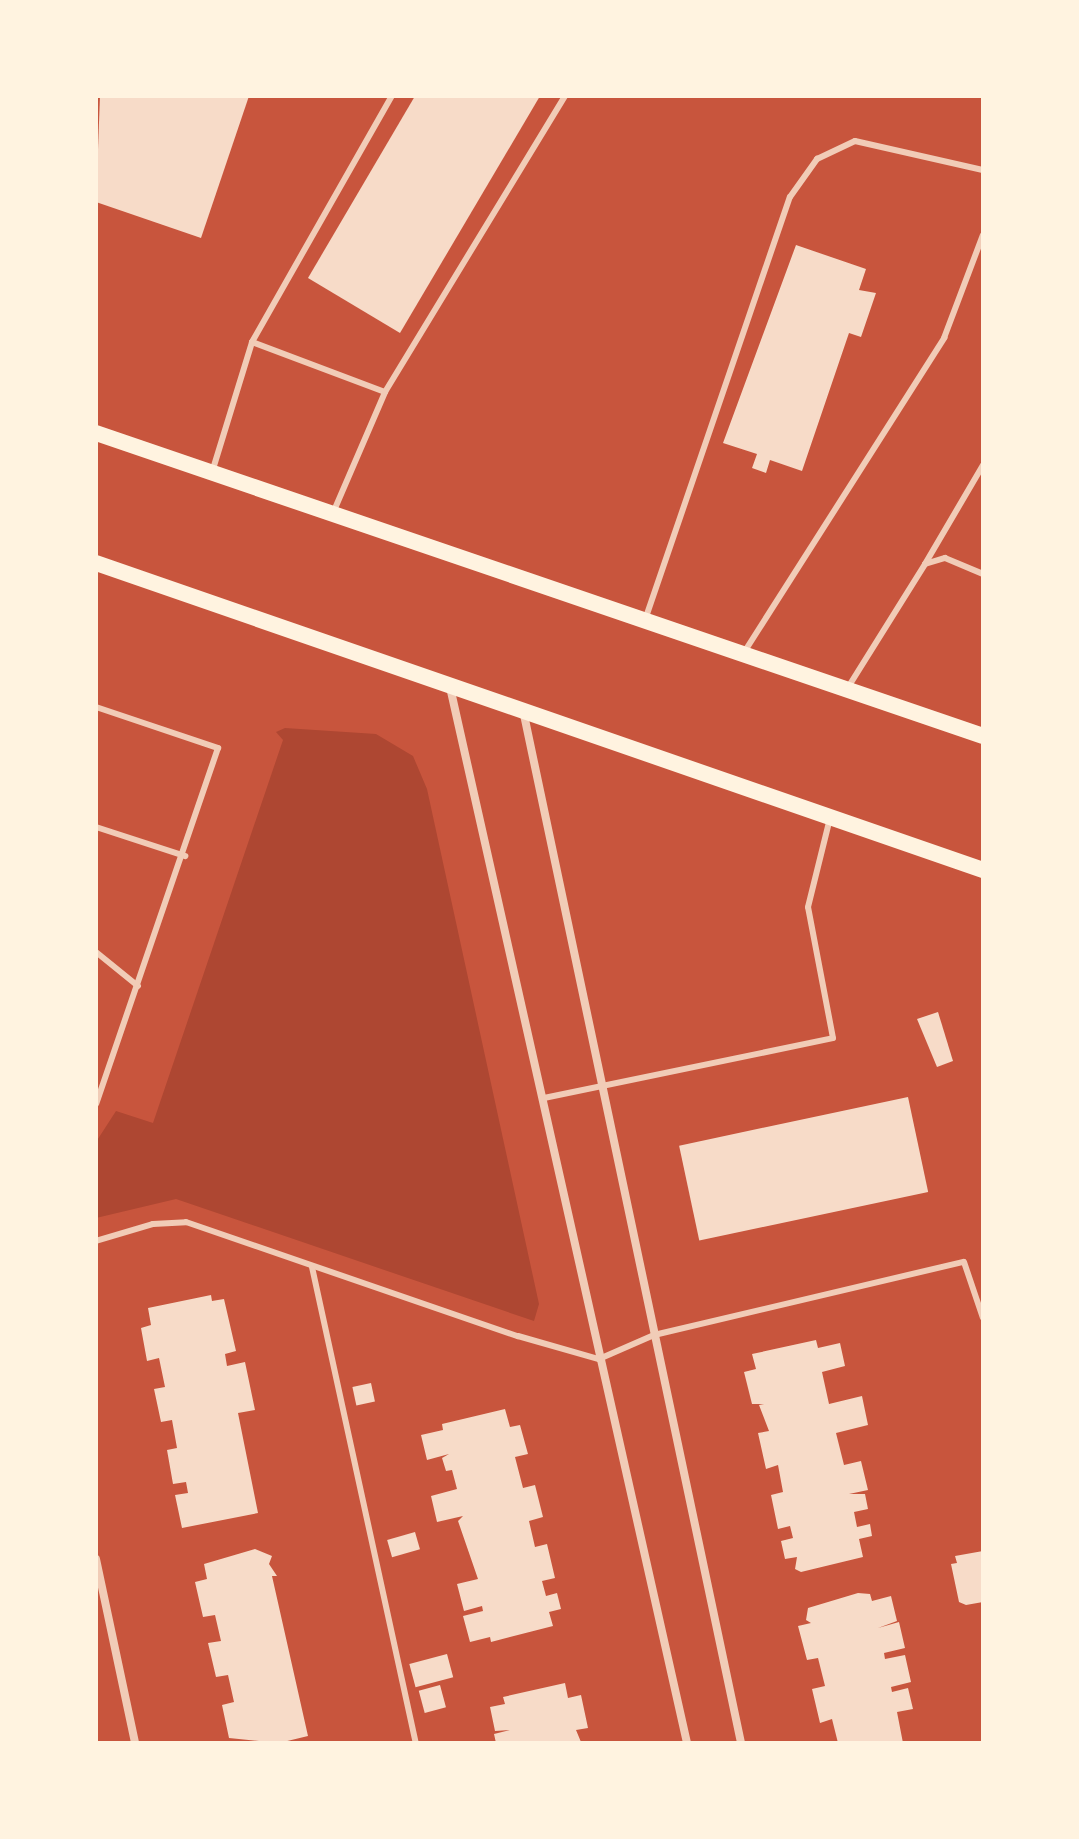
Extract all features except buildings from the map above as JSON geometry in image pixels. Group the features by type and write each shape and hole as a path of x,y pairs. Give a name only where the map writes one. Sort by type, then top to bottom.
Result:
{"main road":[{"path":"96,433 983,736"},
{"path":"97,564 983,870"}],"street":[{"path":"450,686 687,1743"},
{"path":"523,710 741,1743"},
{"path":"96,1559 135,1743"}],"lane":[{"path":"212,472 252,342 392,96"},
{"path":"333,513 385,392 565,96"},
{"path":"645,620 790,197 817,159 855,141 983,170"},
{"path":"743,654 944,338 983,235"},
{"path":"252,342 385,392"},
{"path":"847,689 983,465"},
{"path":"925,564 945,558 983,574"},
{"path":"96,707 218,748 185,856 96,1104"},
{"path":"544,1098 833,1038 808,907 830,817"},
{"path":"96,827 185,856"},
{"path":"96,952 138,986"},
{"path":"96,1076 107,1079"},
{"path":"96,1241 153,1224 186,1222 312,1267 599,1359 654,1335 964,1262 983,1318"},
{"path":"312,1267 416,1743"}],"shaded area":[{"path":"285,728 376,734 413,756 427,789 539,1304 534,1321 176,1199 96,1218 96,1142 116,1111 153,1123 283,740 276,732"}]}
